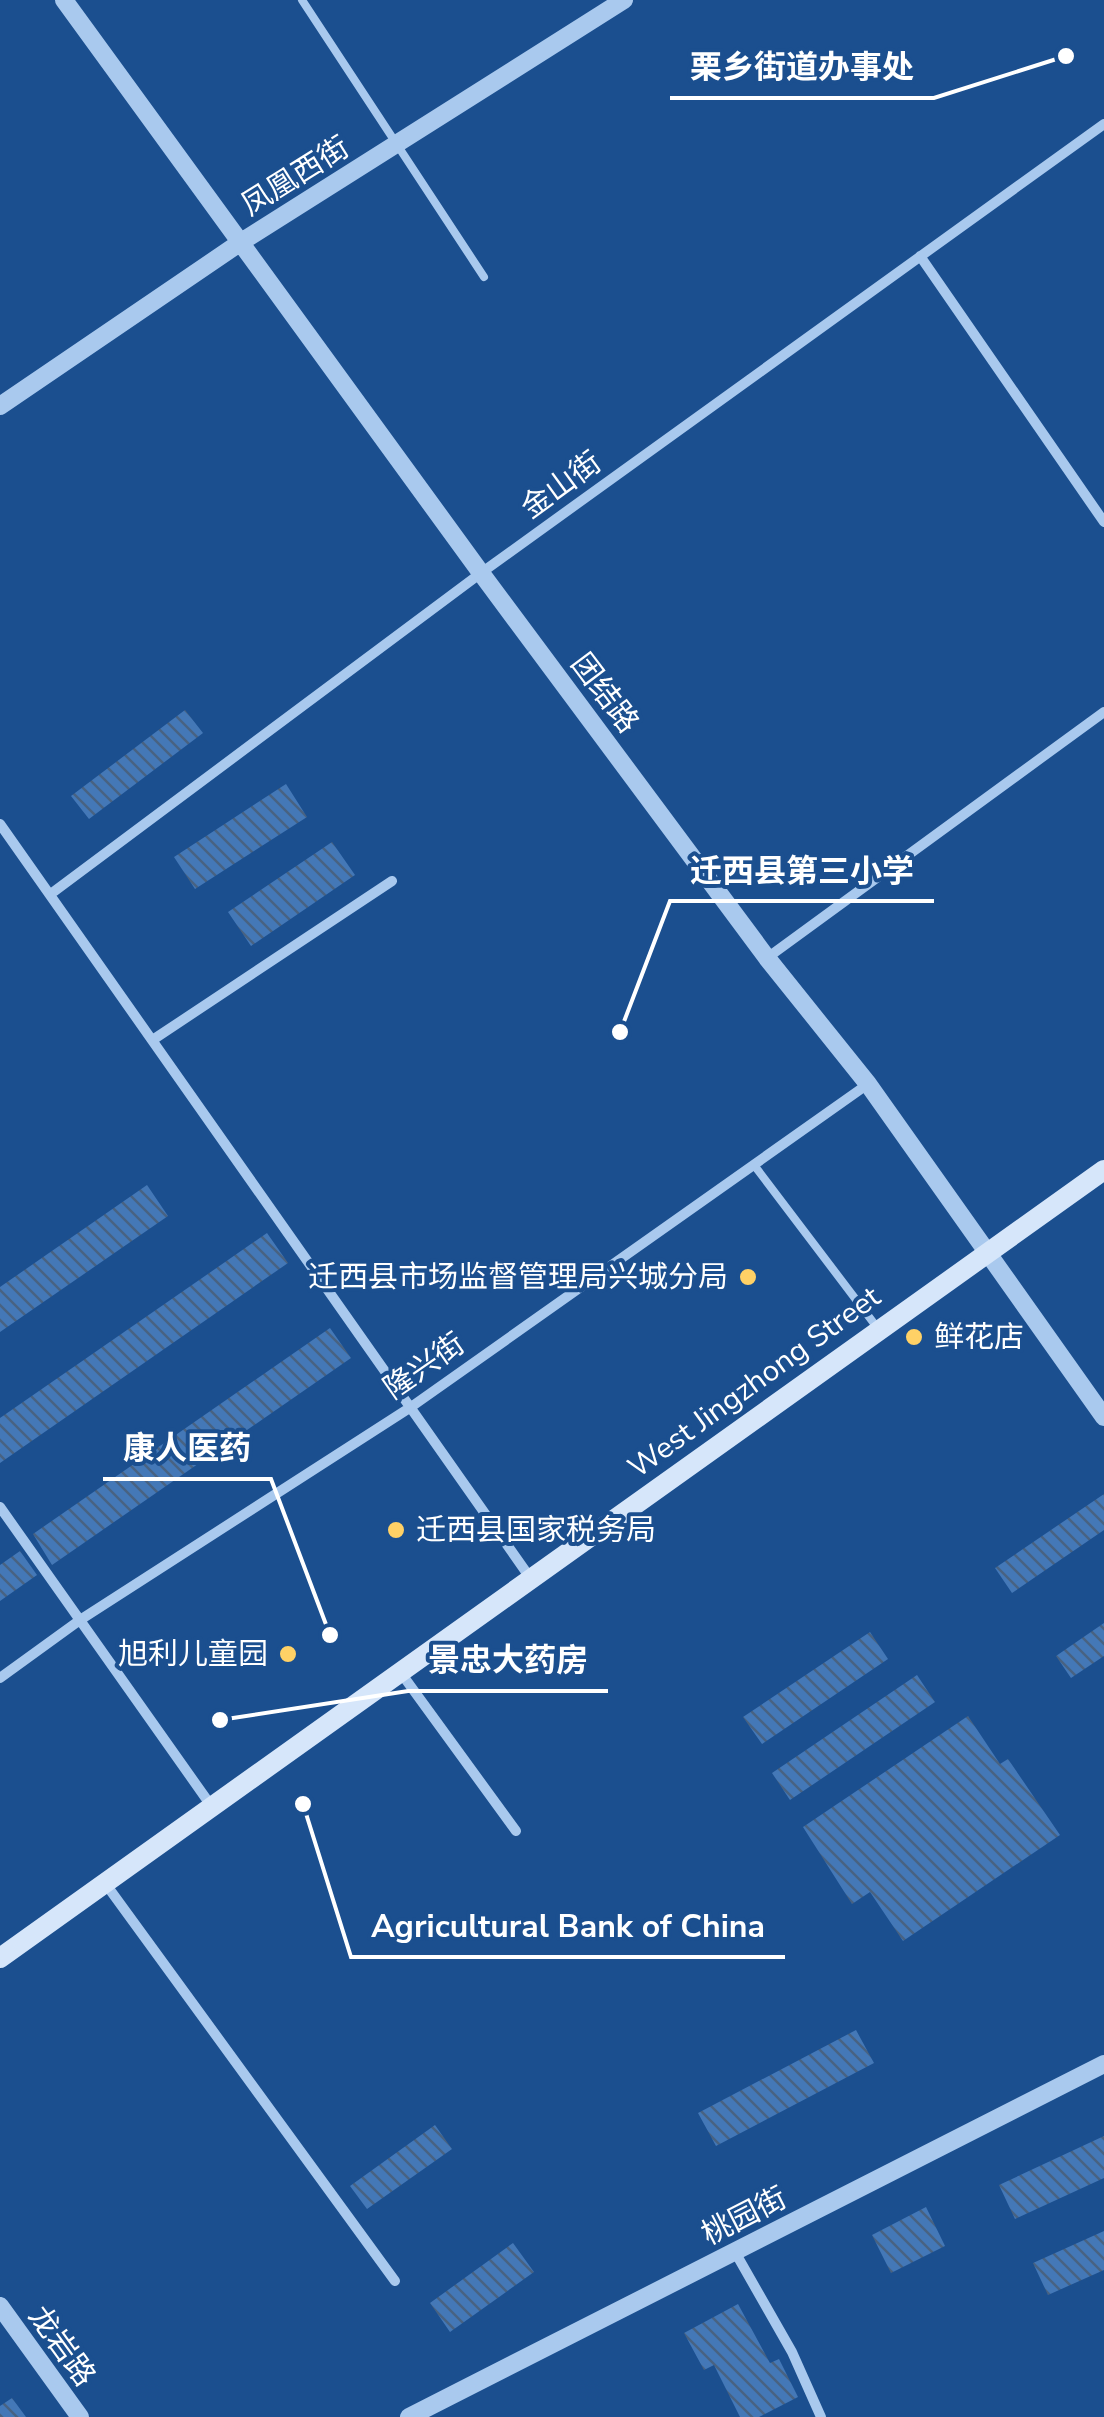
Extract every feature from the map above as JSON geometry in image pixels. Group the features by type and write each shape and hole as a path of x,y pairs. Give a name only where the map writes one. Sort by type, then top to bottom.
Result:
{"main road":[{"name":"West Jingzhong Street","path":"0,1958 1104,1170"}],"street":[{"name":"团结路","path":"64,0 481,573 767,958 868,1084 1104,1417"},
{"name":"凤凰西街","path":"0,406 241,242 624,0"},
{"name":"金山街","path":"52,893 481,573 1104,124"},
{"path":"920,256 1104,522"},
{"path":"767,958 1104,712"},
{"path":"0,824 532,1578"},
{"path":"154,1039 392,881"},
{"name":"隆兴街","path":"0,1678 80,1620 411,1407 868,1084"},
{"path":"0,1506 212,1807"},
{"path":"400,1672 516,1831"},
{"path":"105,1883 395,2281"},
{"name":"桃园街","path":"408,2417 1104,2064"},
{"path":"734,2252 792,2352 821,2417"},
{"name":"龙岩路","path":"0,2306 80,2417"}],"lane":[{"path":"302,0 484,277"},
{"path":"754,1165 878,1330"}],"building":[{"path":"185,710 203,733 89,819 71,796"},
{"path":"286,784 307,817 195,889 174,857"},
{"path":"332,842 355,875 251,946 228,912"},
{"path":"147,1185 168,1216 0,1332 0,1287"},
{"path":"267,1233 288,1263 0,1463 0,1418"},
{"path":"330,1328 351,1358 52,1565 33,1534"},
{"path":"1104,1494 1104,1530 1012,1593 995,1568"},
{"path":"20,1551 37,1575 0,1601 0,1565"},
{"path":"1104,1623 1104,1656 1071,1678 1056,1656"},
{"path":"870,1632 888,1659 762,1744 743,1717"},
{"path":"917,1675 935,1702 790,1800 772,1773"},
{"path":"968,1716 1000,1764 1008,1759 1060,1835 903,1941 870,1892 852,1904 803,1827"},
{"path":"856,2030 874,2063 716,2146 698,2113"},
{"path":"435,2125 452,2149 367,2209 350,2186"},
{"path":"1104,2136 1104,2178 1015,2219 999,2185"},
{"path":"926,2207 945,2246 891,2273 872,2235"},
{"path":"1104,2231 1104,2270 1048,2295 1033,2263"},
{"path":"513,2243 534,2272 450,2332 430,2303"},
{"path":"738,2304 770,2363 779,2359 798,2397 759,2417 740,2417 714,2365 704,2370 684,2333"},
{"path":"12,2398 26,2417 0,2417 0,2406"}],"place":[{"name":"栗乡街道办事处","path":"1066,56"},
{"name":"迁西县第三小学","path":"620,1032"},
{"name":"迁西县市场监督管理局兴城分局","path":"748,1277"},
{"name":"鲜花店","path":"914,1337"},
{"name":"迁西县国家税务局","path":"396,1530"},
{"name":"康人医药","path":"330,1635"},
{"name":"旭利儿童园","path":"288,1654"},
{"name":"景忠大药房","path":"220,1720"},
{"name":"Agricultural Bank of China","path":"303,1804"}]}
